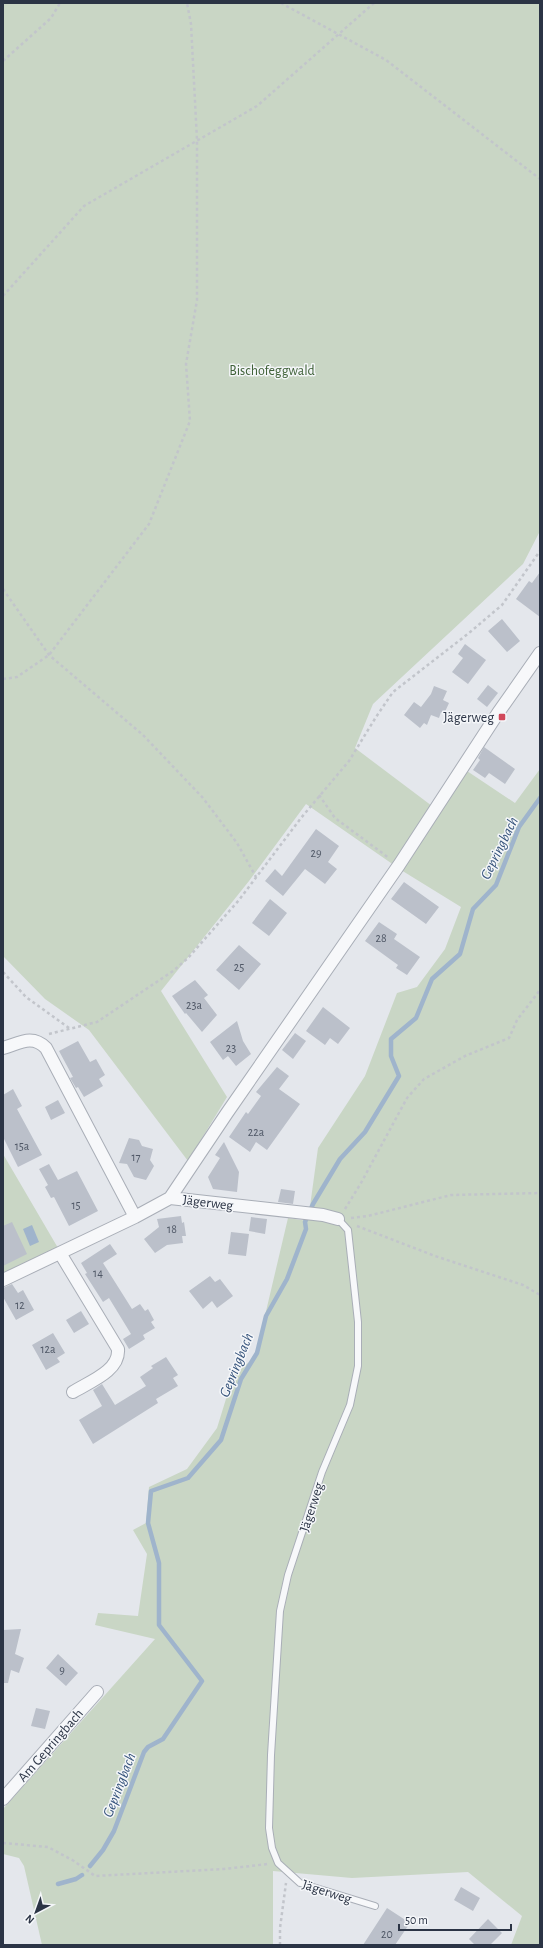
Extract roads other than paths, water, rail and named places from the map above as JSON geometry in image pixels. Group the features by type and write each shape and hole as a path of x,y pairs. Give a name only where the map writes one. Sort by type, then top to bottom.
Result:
{"street":[{"name":"Jägerweg","path":"3,1280 135,1218 170,1198 231,1106 399,865 498,713 540,653"},
{"path":"3,1048 33,1039 40,1042 46,1048 135,1218"},
{"name":"Jägerweg","path":"170,1198 323,1215 338,1219"},
{"path":"60,1253 118,1349 118,1354 114,1365 73,1392"},
{"name":"Am Gepringbach","path":"3,1799 97,1692"}],"lane":[{"name":"Jägerweg","path":"338,1219 348,1230 358,1322 358,1366 350,1404 322,1472 288,1576 280,1611 271,1755 269,1828 272,1848 278,1863 300,1883 375,1906"}],"water":[{"path":"32,1225 39,1242 30,1246 23,1229"}],"waterway":[{"name":"Gepringbach","path":"90,1866 103,1850 114,1831 144,1752 148,1747 163,1739 202,1681 159,1625 159,1563 148,1523 151,1491 188,1478 221,1440 241,1379 257,1353 266,1316 287,1279 306,1229 305,1222 313,1204 340,1159 365,1132 399,1076 391,1056 391,1039 416,1018 432,979 460,954 473,909 496,885 519,827 540,798"},
{"name":"Gepringbach","path":"58,1884 76,1879 82,1875"}],"place":[{"name":"Jägerweg","path":"502,717"}],"park label":[{"name":"Bischofeggwald","path":"272,370"}]}
